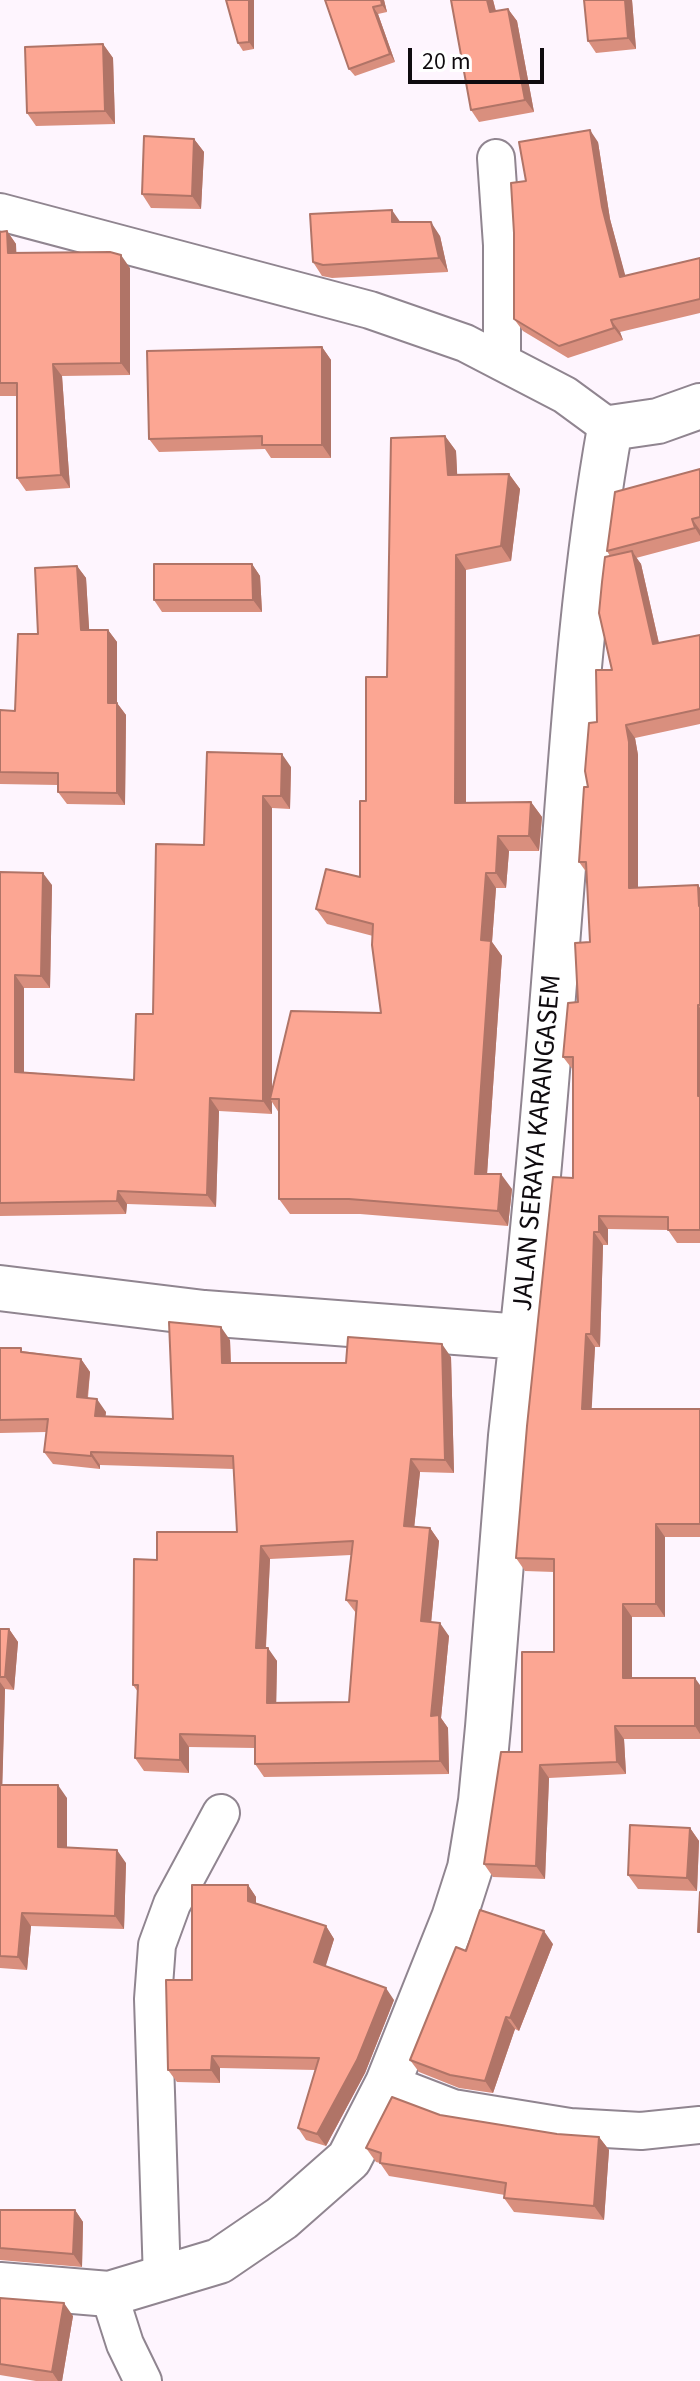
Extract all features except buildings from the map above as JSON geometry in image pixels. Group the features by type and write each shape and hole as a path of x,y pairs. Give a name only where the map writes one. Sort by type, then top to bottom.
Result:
{"street":[{"path":"496,158 502,258 502,361"},
{"path":"0,212 370,310 465,343 565,395 610,428 658,421 700,406"},
{"name":"JALAN SERAYA KARANGASEM","path":"0,1288 204,1313 522,1337 548,1065 573,722 597,500 610,428"},
{"path":"0,2285 109,2294 219,2261 282,2218 349,2159 388,2083 454,1918 470,1868 488,1727 522,1337"},
{"path":"162,2280 153,1999 157,1945 172,1904 221,1813"},
{"path":"388,2083 453,2108 570,2127 641,2131 700,2125"},
{"path":"109,2294 125,2344 143,2381"}]}
